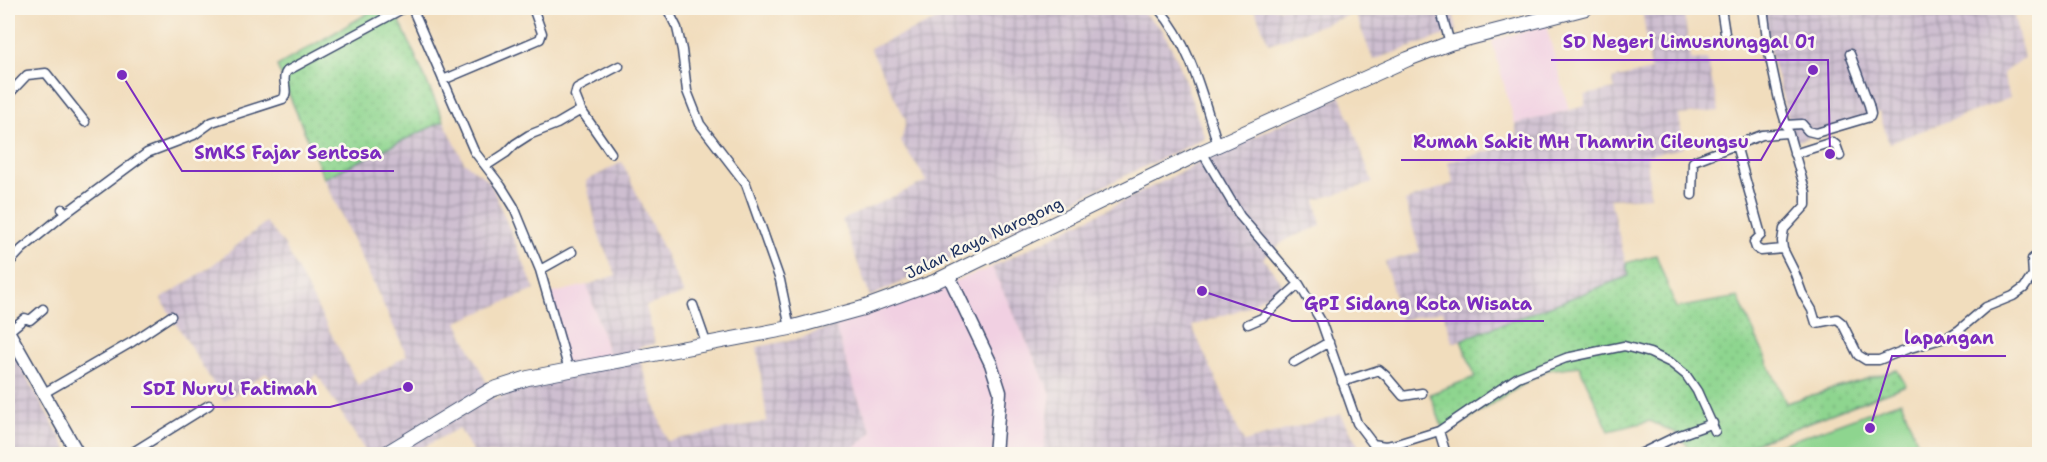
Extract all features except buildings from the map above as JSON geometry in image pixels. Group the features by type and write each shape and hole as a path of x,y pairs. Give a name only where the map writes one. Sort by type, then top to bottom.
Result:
{"main road":[{"name":"Jalan Raya Narogong","path":"385,454 491,390 528,378 789,328 863,308 949,276 1203,152 1391,66 1450,43 1586,8"}],"street":[{"path":"8,264 21,249 64,211 147,153 194,135 212,122 283,99 286,94 284,76 287,71 404,8"},
{"path":"412,8 474,152 514,207 540,270 568,370"},
{"path":"443,80 540,39 542,33 533,8"},
{"path":"667,8 677,28 687,91 700,124 746,184 780,280 789,328"},
{"path":"1158,8 1170,24 1192,66 1218,145"},
{"path":"1440,8 1450,43"},
{"path":"1721,8 1726,40"},
{"path":"1763,8 1769,53 1786,129 1806,193 1806,206 1784,229 1783,249 1816,323 1837,319 1842,323 1858,354 1866,360 1880,360 1947,337 1986,307 2013,296 2024,288 2033,275 2032,259 2040,253"},
{"path":"1692,195 1693,162 1762,135 1802,124 1808,131 1816,132 1871,116 1850,54"},
{"path":"611,153 581,110 575,95 577,88 619,66"},
{"path":"8,95 27,75 46,73 85,122"},
{"path":"486,166 529,135 557,124 581,110"},
{"path":"1794,154 1832,142 1836,145 1840,156"},
{"path":"1736,145 1761,235 1754,242 1756,248 1761,251 1783,249"},
{"path":"1203,152 1240,216 1299,284 1321,321 1357,423 1373,444 1385,446 1397,444 1438,431 1518,377 1566,358 1624,346 1650,353 1671,363 1686,375 1697,391 1714,427 1677,436 1640,454"},
{"path":"540,270 572,252"},
{"path":"949,276 991,364 1000,392 995,454"},
{"path":"1248,324 1262,318 1299,284"},
{"path":"693,305 707,345"},
{"path":"44,309 30,320 25,318 8,331 78,454"},
{"path":"44,393 132,342 171,316"},
{"path":"1294,362 1329,342"},
{"path":"1342,382 1379,370 1402,396 1422,393"},
{"path":"130,454 209,405"},
{"path":"1438,431 1446,454"}],"shaded area":[{"path":"965,8 990,12 1000,8 1137,8 1162,29 1178,61 1205,138 870,297 842,220 927,181 901,142 906,120 870,48"},
{"path":"1254,8 1452,8 1457,31 1373,60 1355,13 1269,44"},
{"path":"1642,8 1683,8 1691,60 1707,59 1719,111 1679,115 1684,148 1647,155 1650,197 1610,199 1629,276 1453,343 1443,311 1401,320 1385,262 1420,252 1405,201 1454,183 1448,162 1518,143 1515,124 1585,106 1585,95 1615,89 1612,79 1651,70"},
{"path":"1758,8 2012,8 2024,58 2003,73 2010,98 1889,143 1879,112 1795,142"},
{"path":"1546,25 1569,110 1515,124 1492,41"},
{"path":"1341,96 1373,183 1316,200 1321,226 1287,239 1263,258 1283,285 1245,308 1192,326 1244,442 1341,414 1363,454 1043,454 1051,394 992,267 1211,157"},
{"path":"444,121 464,162 490,182 535,290 457,322 495,400 518,388 566,378 565,363 609,355 587,285 616,275 599,236 586,181 622,162 684,294 646,306 655,344 639,347 641,364 667,441 767,421 757,347 797,339 835,326 856,393 872,432 848,454 474,454 459,428 411,454 367,454 317,374 287,398 266,373 224,401 161,299 210,267 266,222 284,244 358,385 407,355 324,178"},
{"path":"992,267 1051,394 1043,454 848,454 872,432 856,393 835,326"},
{"path":"587,285 609,356 565,363 549,294"},
{"path":"8,344 70,454 8,454"}],"green space":[{"path":"377,8 394,8 444,121 324,178 277,66"},
{"path":"1656,255 1676,308 1738,297 1786,403 1897,370 1906,385 1727,454 1692,454 1681,435 1650,421 1609,431 1579,366 1546,370 1445,434 1430,394 1475,377 1461,340 1629,276 1626,263"},
{"path":"1901,401 1922,454 1754,454"}],"place":[{"name":"Rumah Sakit MH Thamrin Cileungsu","path":"1813,70"},
{"name":"SMKS Fajar Sentosa","path":"122,75"},
{"name":"SD Negeri Limusnunggal 01","path":"1830,154"},
{"name":"GPI Sidang Kota Wisata","path":"1202,291"},
{"name":"SDI Nurul Fatimah","path":"408,387"},
{"name":"lapangan","path":"1870,428"}]}
